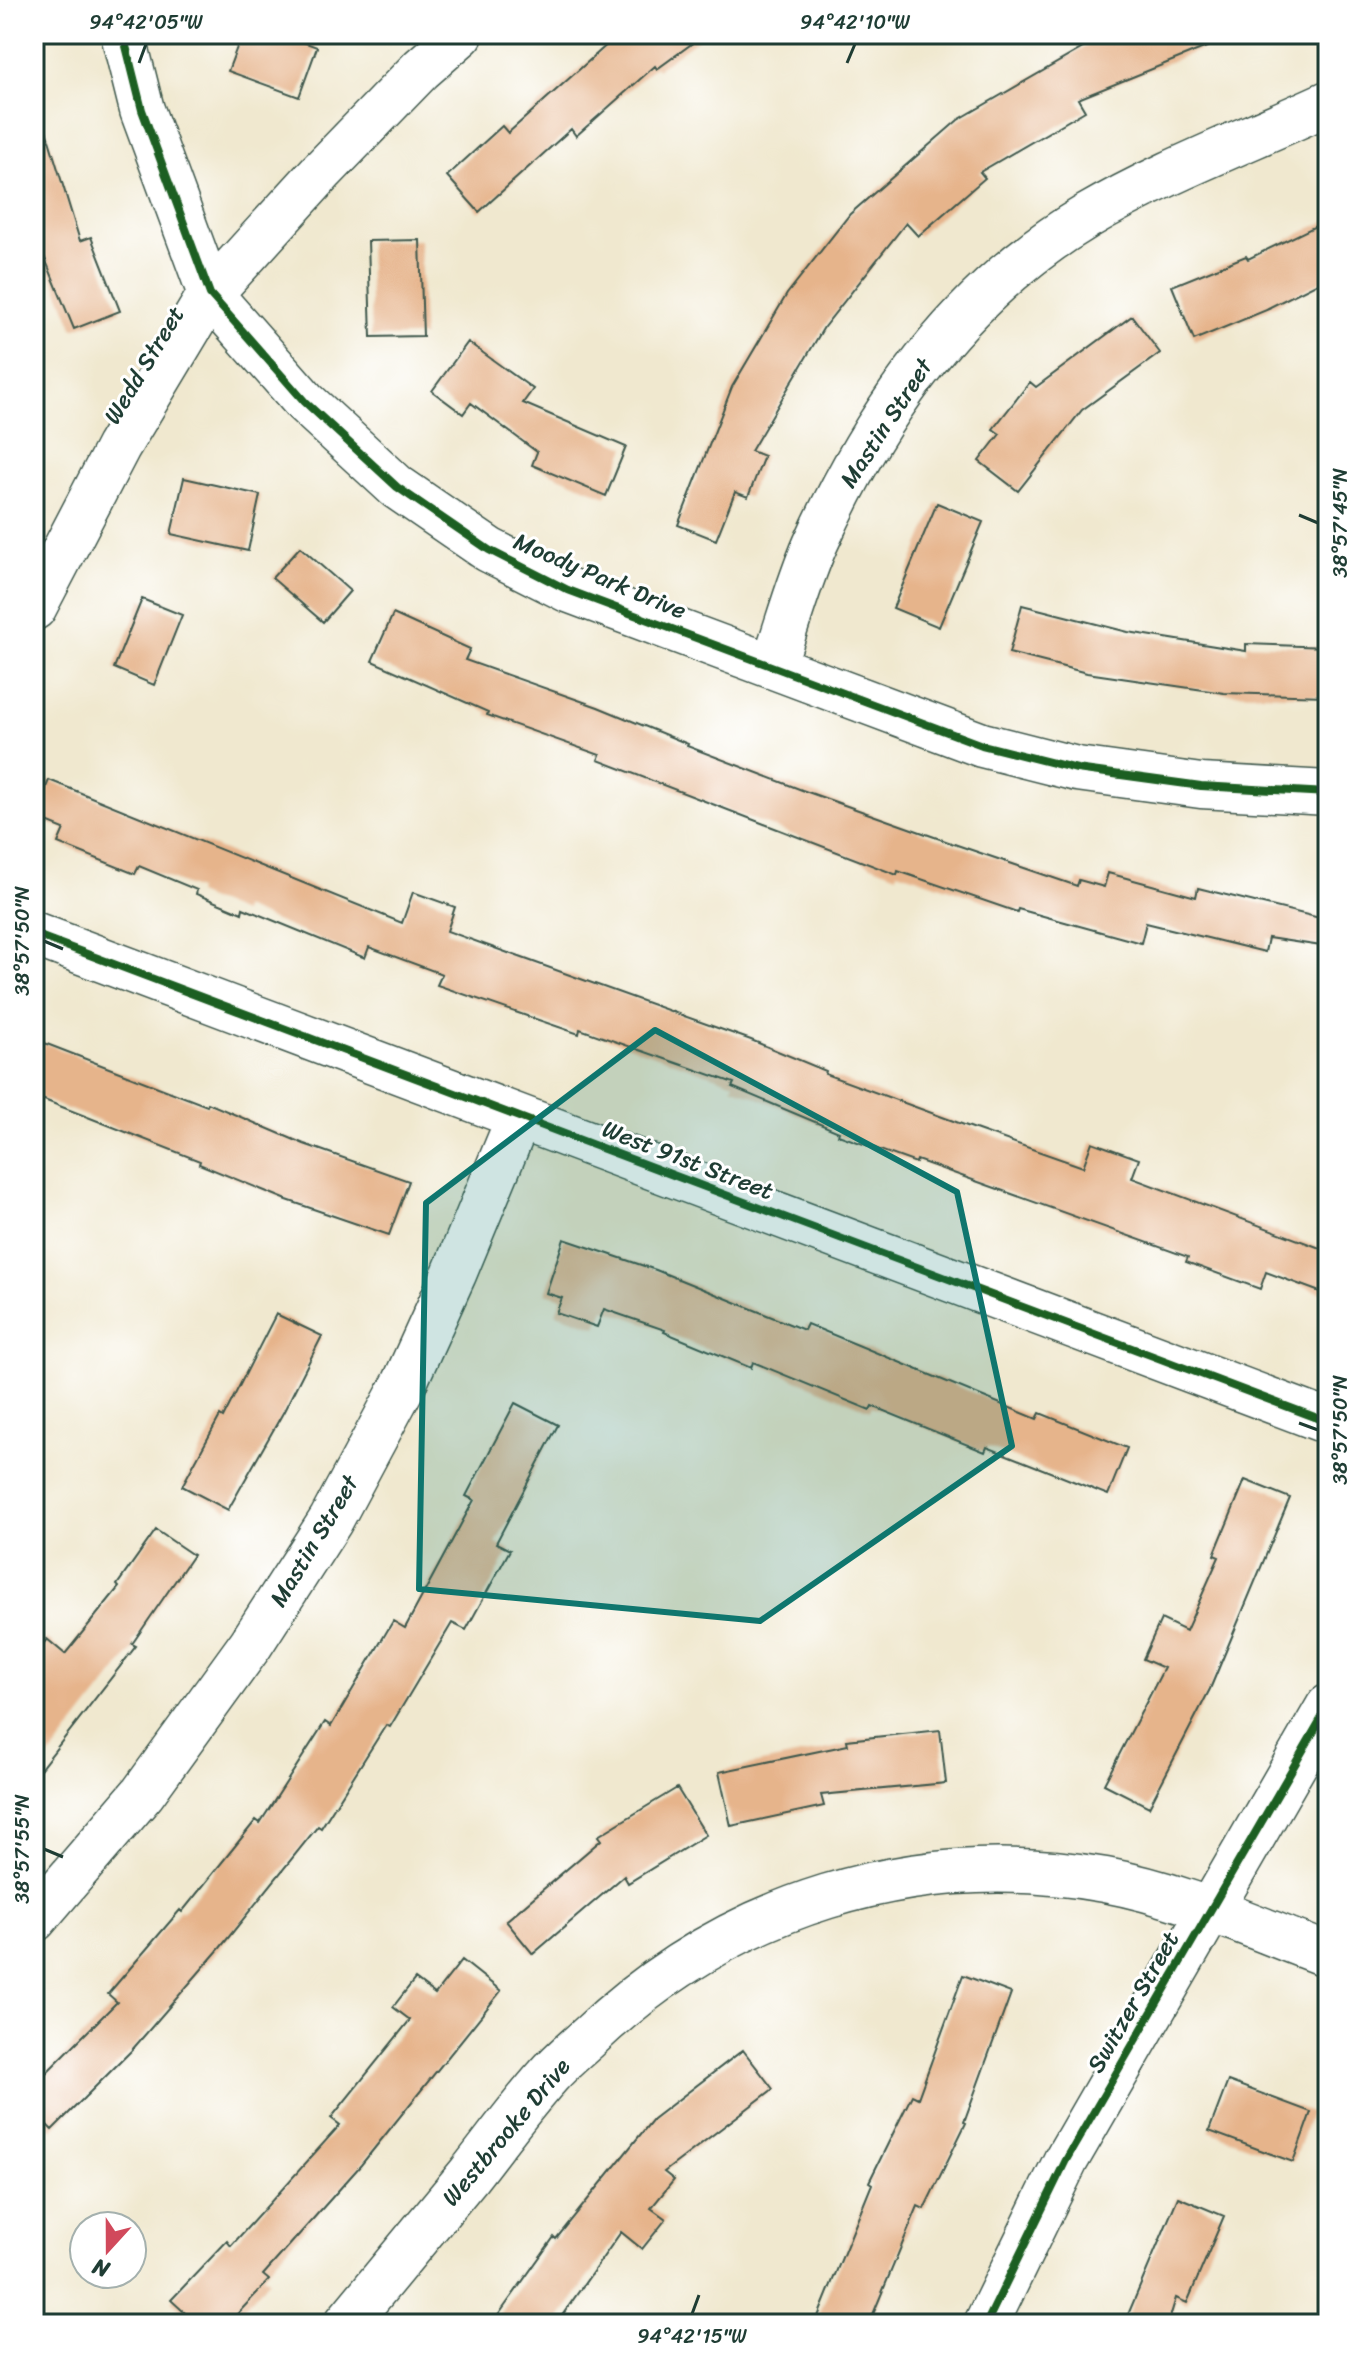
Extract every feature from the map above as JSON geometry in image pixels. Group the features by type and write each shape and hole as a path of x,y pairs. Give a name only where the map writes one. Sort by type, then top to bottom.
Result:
{"street":[{"name":"Moody Park Drive","path":"123,34 142,110 210,294 305,402 397,487 489,550 568,590 982,745 1077,769 1201,786 1328,793"},
{"name":"Wedd Street","path":"34,608 118,447 210,294 376,115 461,34"},
{"name":"Mastin Street","path":"773,666 814,548 855,461 907,382 957,322 1023,261 1086,218 1167,176 1328,103"},
{"name":"West 91st Street","path":"34,934 1328,1422"},
{"name":"Mastin Street","path":"34,1920 143,1793 251,1644 331,1520 404,1384 454,1274 519,1117"},
{"name":"Switzer Street","path":"986,2324 1066,2160 1328,1707"},
{"name":"Westbrooke Drive","path":"346,2324 549,2074 617,2010 692,1955 768,1916 849,1889 934,1874 1016,1872 1104,1880 1168,1895 1328,1955"}],"highlighted area":[{"path":"655,1030 957,1192 1012,1446 760,1621 419,1589 426,1203"}],"building":[{"path":"242,34 282,34 317,47 299,97 228,71"},
{"path":"619,34 705,34 657,69 655,66 576,136 571,129 479,212 447,176 502,126 508,133"},
{"path":"1090,34 1236,35 1078,99 1085,111 980,172 985,178 918,236 906,223 824,327 751,451 764,456 748,497 735,492 716,540 678,525 732,387 787,294 850,214 958,120 1093,42"},
{"path":"41,114 80,241 91,237 120,311 74,329 34,232 34,115"},
{"path":"1328,220 1328,278 1269,309 1194,340 1172,286 1246,256 1248,259"},
{"path":"420,240 423,336 371,337 368,241"},
{"path":"1132,316 1160,353 1082,410 1018,491 979,461 1000,434 993,429 1030,382 1036,387"},
{"path":"468,342 533,389 523,403 626,447 606,496 532,465 537,452 471,403 463,414 432,391"},
{"path":"184,478 260,495 248,551 171,534"},
{"path":"937,503 983,522 939,627 893,608"},
{"path":"300,547 350,591 323,622 272,578"},
{"path":"142,599 182,615 154,685 114,668"},
{"path":"1022,605 1128,632 1246,651 1246,644 1326,647 1325,696 1224,693 1087,673 1009,653"},
{"path":"393,614 470,649 465,660 598,707 687,746 802,790 1077,886 1079,880 1104,887 1108,873 1196,897 1198,888 1328,920 1328,947 1268,938 1265,952 1146,923 1141,943 1018,909 1017,912 898,871 897,875 598,760 600,755 487,715 488,712 372,661"},
{"path":"49,780 402,923 413,892 455,907 447,931 751,1040 826,1071 825,1074 1083,1167 1092,1142 1139,1159 1132,1178 1328,1251 1328,1295 1266,1272 1260,1289 1186,1262 1188,1257 838,1135 839,1132 732,1087 734,1083 580,1029 579,1034 437,985 442,974 369,947 365,958 243,908 242,913 139,866 135,874 58,843 64,829 34,817"},
{"path":"34,1039 207,1106 208,1103 304,1144 409,1181 389,1235 287,1200 199,1164 200,1161 34,1096"},
{"path":"564,1239 656,1270 804,1330 807,1324 1037,1419 1040,1413 1127,1448 1108,1495 987,1447 985,1452 872,1406 870,1410 753,1362 751,1368 665,1330 604,1309 597,1327 556,1313 562,1298 546,1293"},
{"path":"276,1314 322,1336 228,1510 182,1486 220,1416 223,1418"},
{"path":"515,1403 558,1425 496,1543 510,1550 466,1630 452,1623 390,1727 386,1725 321,1828 318,1826 220,1948 131,2051 52,2130 34,2112 34,2085 117,2002 108,1994 180,1910 182,1912 256,1820 260,1823 325,1722 331,1726 393,1621 405,1628 474,1500 466,1496"},
{"path":"1245,1480 1290,1498 1210,1689 1149,1807 1104,1784 1164,1668 1143,1659 1161,1619 1186,1631 1219,1557 1214,1555"},
{"path":"156,1530 193,1555 132,1644 136,1646 34,1777 34,1655 47,1639 65,1654 119,1587 117,1585"},
{"path":"940,1730 946,1783 821,1795 824,1806 731,1826 719,1772 848,1745 847,1740"},
{"path":"677,1788 706,1835 628,1883 624,1876 533,1954 506,1921 601,1840 598,1836"},
{"path":"462,1960 501,1991 361,2165 263,2275 269,2280 228,2324 197,2324 171,2300 227,2241 231,2246 340,2125 331,2118 410,2020 393,2007 415,1979 435,1994"},
{"path":"963,1975 1011,1993 966,2123 924,2209 918,2206 869,2324 815,2324 872,2184 869,2182 912,2095 918,2098"},
{"path":"743,2050 773,2089 664,2172 674,2180 651,2208 666,2219 642,2249 621,2232 556,2324 492,2324 554,2237 556,2239 653,2119"},
{"path":"1228,2081 1311,2112 1293,2162 1209,2131"},
{"path":"1178,2197 1224,2216 1187,2303 1176,2298 1168,2324 1124,2324"}],"cycle path":[{"path":"123,34 142,110 210,294 305,402 397,487 489,550 568,590 982,745 1077,769 1201,786 1328,793"},
{"path":"34,934 1328,1422"},
{"path":"986,2324 1066,2160 1328,1707"}]}
